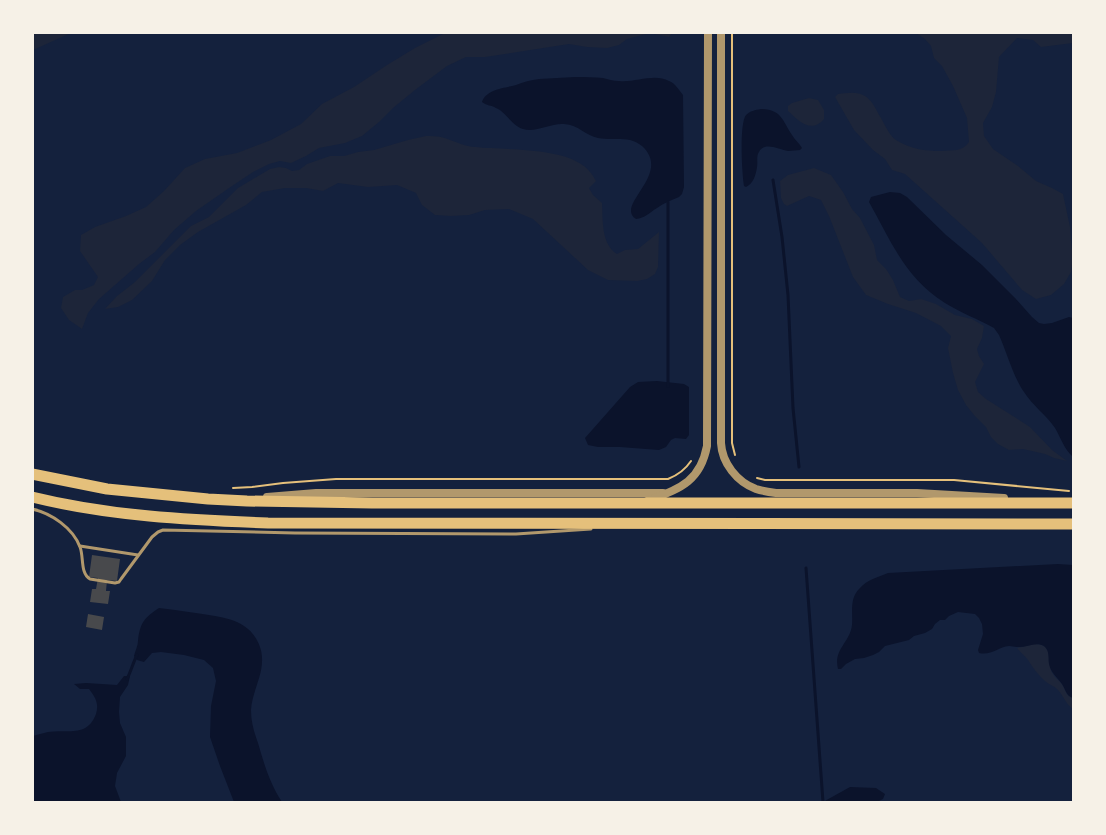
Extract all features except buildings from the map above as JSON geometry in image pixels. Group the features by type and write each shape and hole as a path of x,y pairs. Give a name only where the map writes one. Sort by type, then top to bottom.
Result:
{"highway":[{"path":"32,474 107,489 233,500 372,503 1074,503"},
{"path":"32,497 102,510 159,517 268,523 1074,524"}],"street":[{"path":"642,502 682,487 698,470 705,455 708,32"},
{"path":"722,32 722,454 728,466 740,479 754,488 787,503"},
{"path":"754,488 776,493 917,493 1074,503"},
{"path":"233,500 316,493 670,492"}],"lane":[{"path":"32,509 49,515 71,532 80,546 84,573 87,577 115,583 118,582 152,537 158,532 169,530 516,534 660,523"},
{"path":"80,546 138,555"}],"path":[{"path":"732,32 732,443 736,457"},
{"path":"234,488 336,479 668,479 683,471 694,457"},
{"path":"756,478 765,480 954,480 1074,491"}],"shaded area":[{"path":"33,32 71,32 71,33 33,50"},
{"path":"447,32 672,33 669,37 650,33 627,39 619,45 607,48 569,44 485,57 466,57 447,66 393,108 362,136 345,143 319,148 291,163 280,161 269,164 232,186 196,211 174,230 155,252 99,299 88,313 82,329 69,320 61,308 63,297 75,290 82,290 94,285 98,277 80,251 81,235 95,227 146,207 185,168 205,159 237,153 271,140 301,124 322,104 354,87 415,48"},
{"path":"916,33 1073,33 1073,43 1041,47 1033,40 1017,38 999,57 996,92 992,107 983,123 984,136 993,149 1036,181 1063,194 1070,227 1073,259 1071,272 1064,284 1051,295 1036,299 1022,290 982,243 905,174 892,170 885,159 873,150 854,130 835,97 838,94 859,93 868,98 891,135 907,146 941,151 957,150 966,145 969,142 967,118 953,86 942,66 934,58 931,46"},
{"path":"575,77 615,81 657,78 671,82 677,87 683,95 684,187 679,197 636,219 631,213 632,206 648,178 651,167 650,157 642,146 627,139 594,137 574,126 564,124 533,130 523,129 515,125 500,110 482,102 487,94 527,81"},
{"path":"809,98 818,100 824,110 824,119 810,126 796,119 788,111 788,106 792,103"},
{"path":"761,109 773,111 781,117 802,148 800,150 788,151 772,147 761,149 758,155 755,176 751,184 746,187 744,186 742,161 742,128 746,115"},
{"path":"426,136 441,137 470,146 547,152 561,155 584,166 596,181 589,188 593,195 602,203 605,238 612,250 617,254 625,250 638,249 659,232 658,267 655,274 647,279 637,281 608,280 588,270 533,219 509,209 485,210 469,215 435,215 422,205 416,193 397,185 368,187 338,183 323,191 306,188 285,188 262,192 246,205 198,232 180,245 165,260 152,281 132,300 118,307 105,309 191,226 209,217 238,188 270,169 279,167 292,171 299,170 307,164 330,156 344,156 374,150"},
{"path":"814,168 831,175 843,192 852,209 860,218 874,245 877,260 893,280 900,297 909,301 921,299 936,304 955,315 972,319 984,326 982,338 977,349 984,364 975,382 978,392 1030,427 1052,450 1067,461 1023,449 1009,450 998,444 991,437 986,427 966,405 958,390 948,348 951,336 941,326 916,313 866,295 853,277 821,200 809,196 787,206 784,204 781,198 780,181 788,175"},
{"path":"890,192 900,193 907,197 946,235 982,265 1039,323 1052,323 1069,317 1073,318 1073,457 1065,447 1055,428 1031,402 1020,386 999,335 994,328 951,307 931,293 919,282 900,258 869,202 871,197"},
{"path":"657,381 684,384 689,387 689,435 686,439 675,438 666,447 659,450 588,445 585,438 630,387 638,382"},
{"path":"1058,564 1073,565 1073,698 1067,694 1051,670 1048,652 1044,646 1038,644 1020,647 1009,646 983,654 979,653 978,650 983,634 982,624 975,614 958,612 945,620 940,620 932,629 925,633 914,636 909,640 885,646 873,655 855,659 841,669 838,669 838,656 851,631 854,596 863,585 873,579 888,573"},
{"path":"159,608 230,620 248,629 257,640 262,653 262,665 253,697 252,723 268,774 282,802 234,802 210,737 211,706 216,681 213,668 204,660 184,655 161,652 152,653 144,662 137,660 134,656 142,625 146,618"},
{"path":"1034,644 1041,645 1048,650 1051,669 1067,694 1073,698 1073,709 1057,689 1040,676 1017,648"},
{"path":"124,676 130,676 128,685 120,697 119,712 120,723 126,737 126,756 117,773 115,786 121,802 33,802 33,736 48,732 76,731 87,727 96,714 96,701 89,689 80,689 74,684 117,685"},
{"path":"850,787 876,788 885,794 883,799 877,802 823,802"}],"waterway":[{"path":"773,180 782,237 788,295 793,408 799,467"},
{"path":"668,202 668,386"},
{"path":"806,568 823,802"},
{"path":"127,679 137,655"}]}
